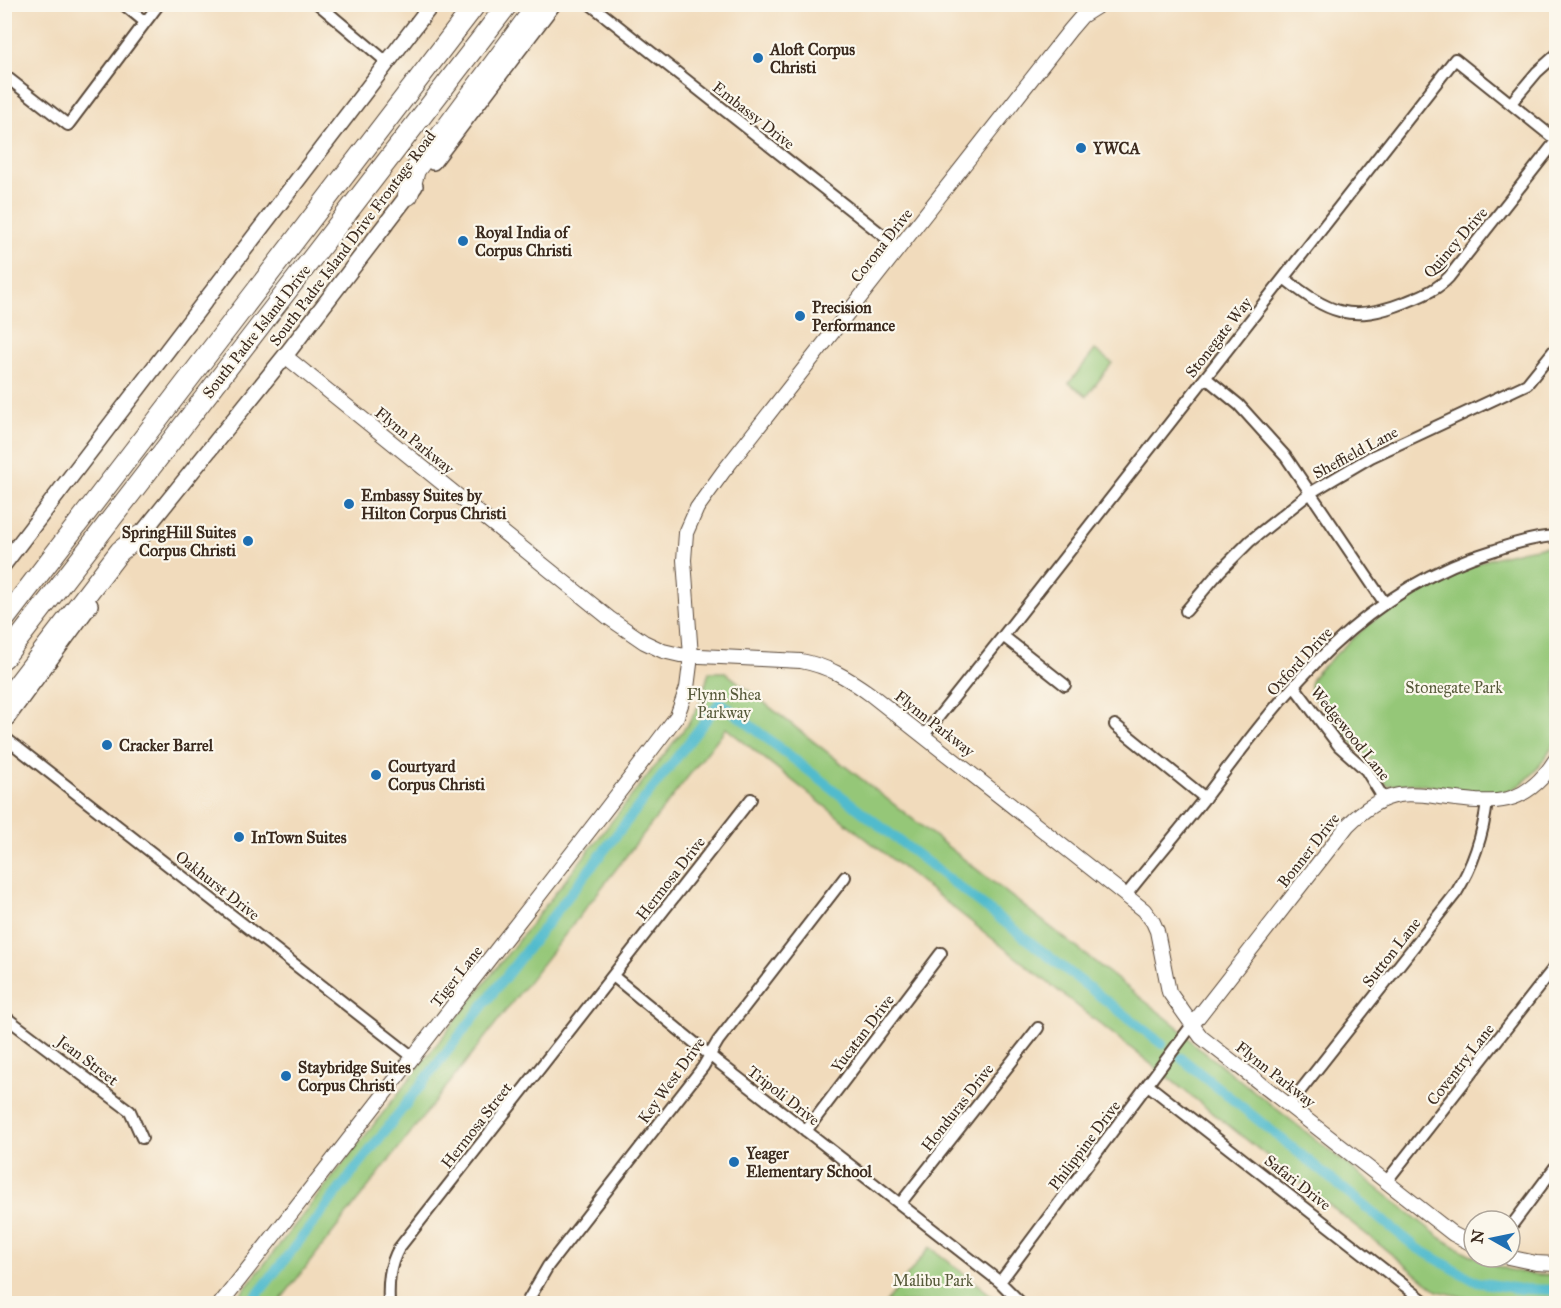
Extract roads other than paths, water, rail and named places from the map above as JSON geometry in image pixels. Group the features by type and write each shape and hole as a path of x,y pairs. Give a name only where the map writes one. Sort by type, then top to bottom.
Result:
{"highway":[{"name":"South Padre Island Drive","path":"4,620 476,4"},
{"name":"South Padre Island Drive","path":"4,658 508,4"},
{"path":"408,195 415,170 538,4"},
{"path":"4,702 120,551 141,535"}],"main road":[{"path":"4,564 432,4"},
{"name":"South Padre Island Drive Frontage Road","path":"4,722 141,535 285,356 553,4"}],"street":[{"path":"123,4 146,22"},
{"path":"4,75 68,124 159,4"},
{"path":"318,4 388,63"},
{"name":"Embassy Drive","path":"590,4 899,248"},
{"name":"Corona Drive","path":"691,656 684,560 686,533 697,508 1070,30 1082,16 1101,4"},
{"path":"1511,103 1537,72 1557,55"},
{"name":"Stonegate Way","path":"924,735 1455,59 1557,140"},
{"name":"Quincy Drive","path":"1284,278 1323,306 1341,312 1364,314 1386,310 1440,287 1557,140"},
{"name":"Sheffield Lane","path":"1186,611 1220,571 1250,541 1310,493 1371,457 1527,384 1557,348"},
{"name":"Flynn Parkway","path":"285,356 626,631 663,651 691,656 801,661 818,664 843,675 924,735 1127,894 1144,910 1157,931 1169,992 1201,1037 1462,1239"},
{"path":"1206,378 1239,405 1286,457 1384,602"},
{"name":"Oxford Drive","path":"1127,894 1240,751 1328,648 1384,602 1464,559 1530,539 1557,536"},
{"path":"1003,636 1065,685"},
{"name":"Tiger Lane","path":"220,1304 567,862 677,716 687,688 691,656"},
{"name":"Wedgewood Lane","path":"1294,686 1339,746 1366,770 1384,799"},
{"path":"1116,725 1204,798"},
{"name":"Oakhurst Drive","path":"4,737 413,1057"},
{"name":"Bonner Drive","path":"1192,1025 1348,825 1362,812 1384,799 1398,795 1419,794 1487,802 1504,801 1521,795 1538,784 1557,759"},
{"name":"Hermosa Drive","path":"613,976 751,799"},
{"name":"Sutton Lane","path":"1288,1105 1456,893 1469,873 1478,852 1487,802"},
{"name":"Key West Drive","path":"526,1304 548,1266 703,1067 718,1041 845,877"},
{"name":"Yucatan Drive","path":"806,1131 941,953"},
{"name":"Coventry Lane","path":"1386,1182 1557,965"},
{"name":"Tripoli Drive","path":"613,976 806,1131 1000,1282 1022,1304"},
{"name":"Hermosa Street","path":"389,1304 390,1269 399,1248 613,976"},
{"name":"Jean Street","path":"4,1016 130,1111 142,1138"},
{"name":"Philippine Drive","path":"1000,1282 1192,1025"},
{"name":"Honduras Drive","path":"900,1204 1038,1028"},
{"name":"Safari Drive","path":"1148,1085 1428,1304"},
{"path":"1522,1212 1557,1166"},
{"path":"1522,1260 1557,1264"}],"waterway":[{"path":"250,1304 720,702 1162,1044"},
{"path":"1181,1058 1417,1248 1477,1282 1520,1289 1556,1290"}],"place":[{"name":"Aloft Corpus Christi","path":"758,58"},
{"name":"YWCA","path":"1081,148"},
{"name":"Royal India of Corpus Christi","path":"463,241"},
{"name":"Precision Performance","path":"800,316"},
{"name":"Embassy Suites by Hilton Corpus Christi","path":"349,504"},
{"name":"SpringHill Suites Corpus Christi","path":"248,541"},
{"name":"Cracker Barrel","path":"107,745"},
{"name":"Courtyard Corpus Christi","path":"376,775"},
{"name":"InTown Suites","path":"239,837"},
{"name":"Staybridge Suites Corpus Christi","path":"286,1076"},
{"name":"Yeager Elementary School","path":"734,1162"}],"park label":[{"name":"Stonegate Park","path":"1454,687"},
{"name":"Flynn Shea Parkway","path":"724,703"},
{"name":"Malibu Park","path":"933,1280"}]}
